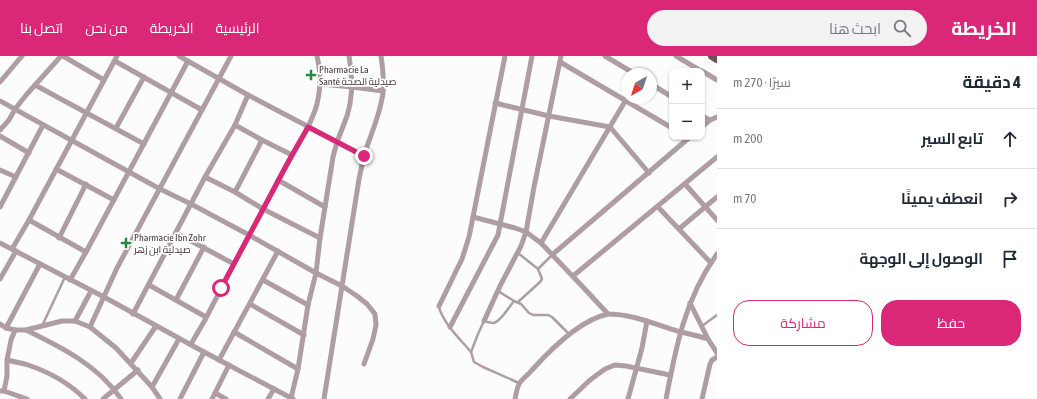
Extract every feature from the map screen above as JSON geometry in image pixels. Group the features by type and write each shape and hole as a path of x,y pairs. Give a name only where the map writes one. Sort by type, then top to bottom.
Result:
{"main road":[{"path":"712,56 717,59"}],"street":[{"path":"0,82 22,56"},
{"path":"0,130 35,85 62,56 104,80"},
{"path":"179,56 248,95 364,156"},
{"path":"90,327 117,268 231,56"},
{"path":"190,344 308,127 317,105 321,84 318,56"},
{"path":"0,243 104,297 292,399 308,305 316,273 320,238 337,142 350,104 352,86 349,56"},
{"path":"324,399 358,185 364,156 377,121 383,91 381,56"},
{"path":"439,306 462,259 469,236 505,56"},
{"path":"450,327 498,234 523,110 532,56"},
{"path":"484,322 518,253 526,232 561,56"},
{"path":"605,56 625,68"},
{"path":"676,56 697,68"},
{"path":"0,279 56,168 116,58 144,77 202,110"},
{"path":"68,278 86,252 188,61"},
{"path":"560,62 621,96"},
{"path":"705,73 717,80"},
{"path":"116,128 144,77"},
{"path":"321,84 352,86 383,91"},
{"path":"35,85 144,144"},
{"path":"657,88 669,95"},
{"path":"133,314 205,177 235,125 248,95"},
{"path":"0,101 71,141 342,286 367,304 375,314 376,325 373,339 364,364"},
{"path":"495,103 549,116 610,127 649,173"},
{"path":"541,243 624,104"},
{"path":"635,104 669,126"},
{"path":"705,124 717,117"},
{"path":"705,118 710,120"},
{"path":"0,206 43,125"},
{"path":"235,125 292,155"},
{"path":"0,136 28,153"},
{"path":"235,192 262,140"},
{"path":"552,255 686,140"},
{"path":"574,276 717,157"},
{"path":"56,168 114,200"},
{"path":"0,170 16,178"},
{"path":"205,177 320,238"},
{"path":"278,180 325,207"},
{"path":"59,238 86,184"},
{"path":"685,184 717,220"},
{"path":"680,229 717,197"},
{"path":"658,207 711,263"},
{"path":"473,217 500,223 526,232 541,243 574,276 608,314"},
{"path":"29,220 86,252"},
{"path":"176,233 234,264"},
{"path":"176,300 204,247"},
{"path":"219,360 278,251"},
{"path":"666,399 680,332 690,303 700,282 717,255"},
{"path":"6,328 40,264"},
{"path":"263,280 308,305"},
{"path":"149,285 206,317"},
{"path":"75,321 91,291"},
{"path":"690,303 717,353"},
{"path":"250,304 304,335"},
{"path":"515,399 520,383 542,359 569,334 597,317 608,314 624,315 680,332 708,338"},
{"path":"0,324 6,328 14,330 26,330 62,321 75,321 90,327 116,348 138,370 160,399"},
{"path":"628,399 647,321"},
{"path":"131,363 156,326"},
{"path":"14,330 7,360 7,376 2,391 27,399"},
{"path":"26,330 59,347 83,362 115,389 121,399"},
{"path":"234,332 298,369"},
{"path":"152,387 179,339"},
{"path":"180,399 204,352"},
{"path":"702,399 710,364 712,360 717,357"},
{"path":"7,360 28,365 46,372 66,383 84,399"},
{"path":"212,399 229,365"},
{"path":"570,399 590,380 605,369 615,365 670,375"},
{"path":"103,399 138,370"},
{"path":"268,399 274,389"},
{"path":"215,393 226,399"}],"lane":[{"path":"518,253 538,269 542,279 518,302"},
{"path":"538,269 552,255"},
{"path":"41,326 68,278"},
{"path":"498,291 521,304 529,313 533,315 548,315 552,317 569,334"},
{"path":"471,352 484,322 496,322 514,301"},
{"path":"439,306 440,312 450,327 471,352 474,362 483,368 520,383"},
{"path":"702,326 717,315"}],"place":[{"name":"Pharmacie La Santé صيدلية الصحة","path":"311,75"},
{"name":"Pharmacie Ibn Zohr صيدلية ابن زهر","path":"126,243"}],"route":[{"path":"221,288 308,127 364,156"}]}
